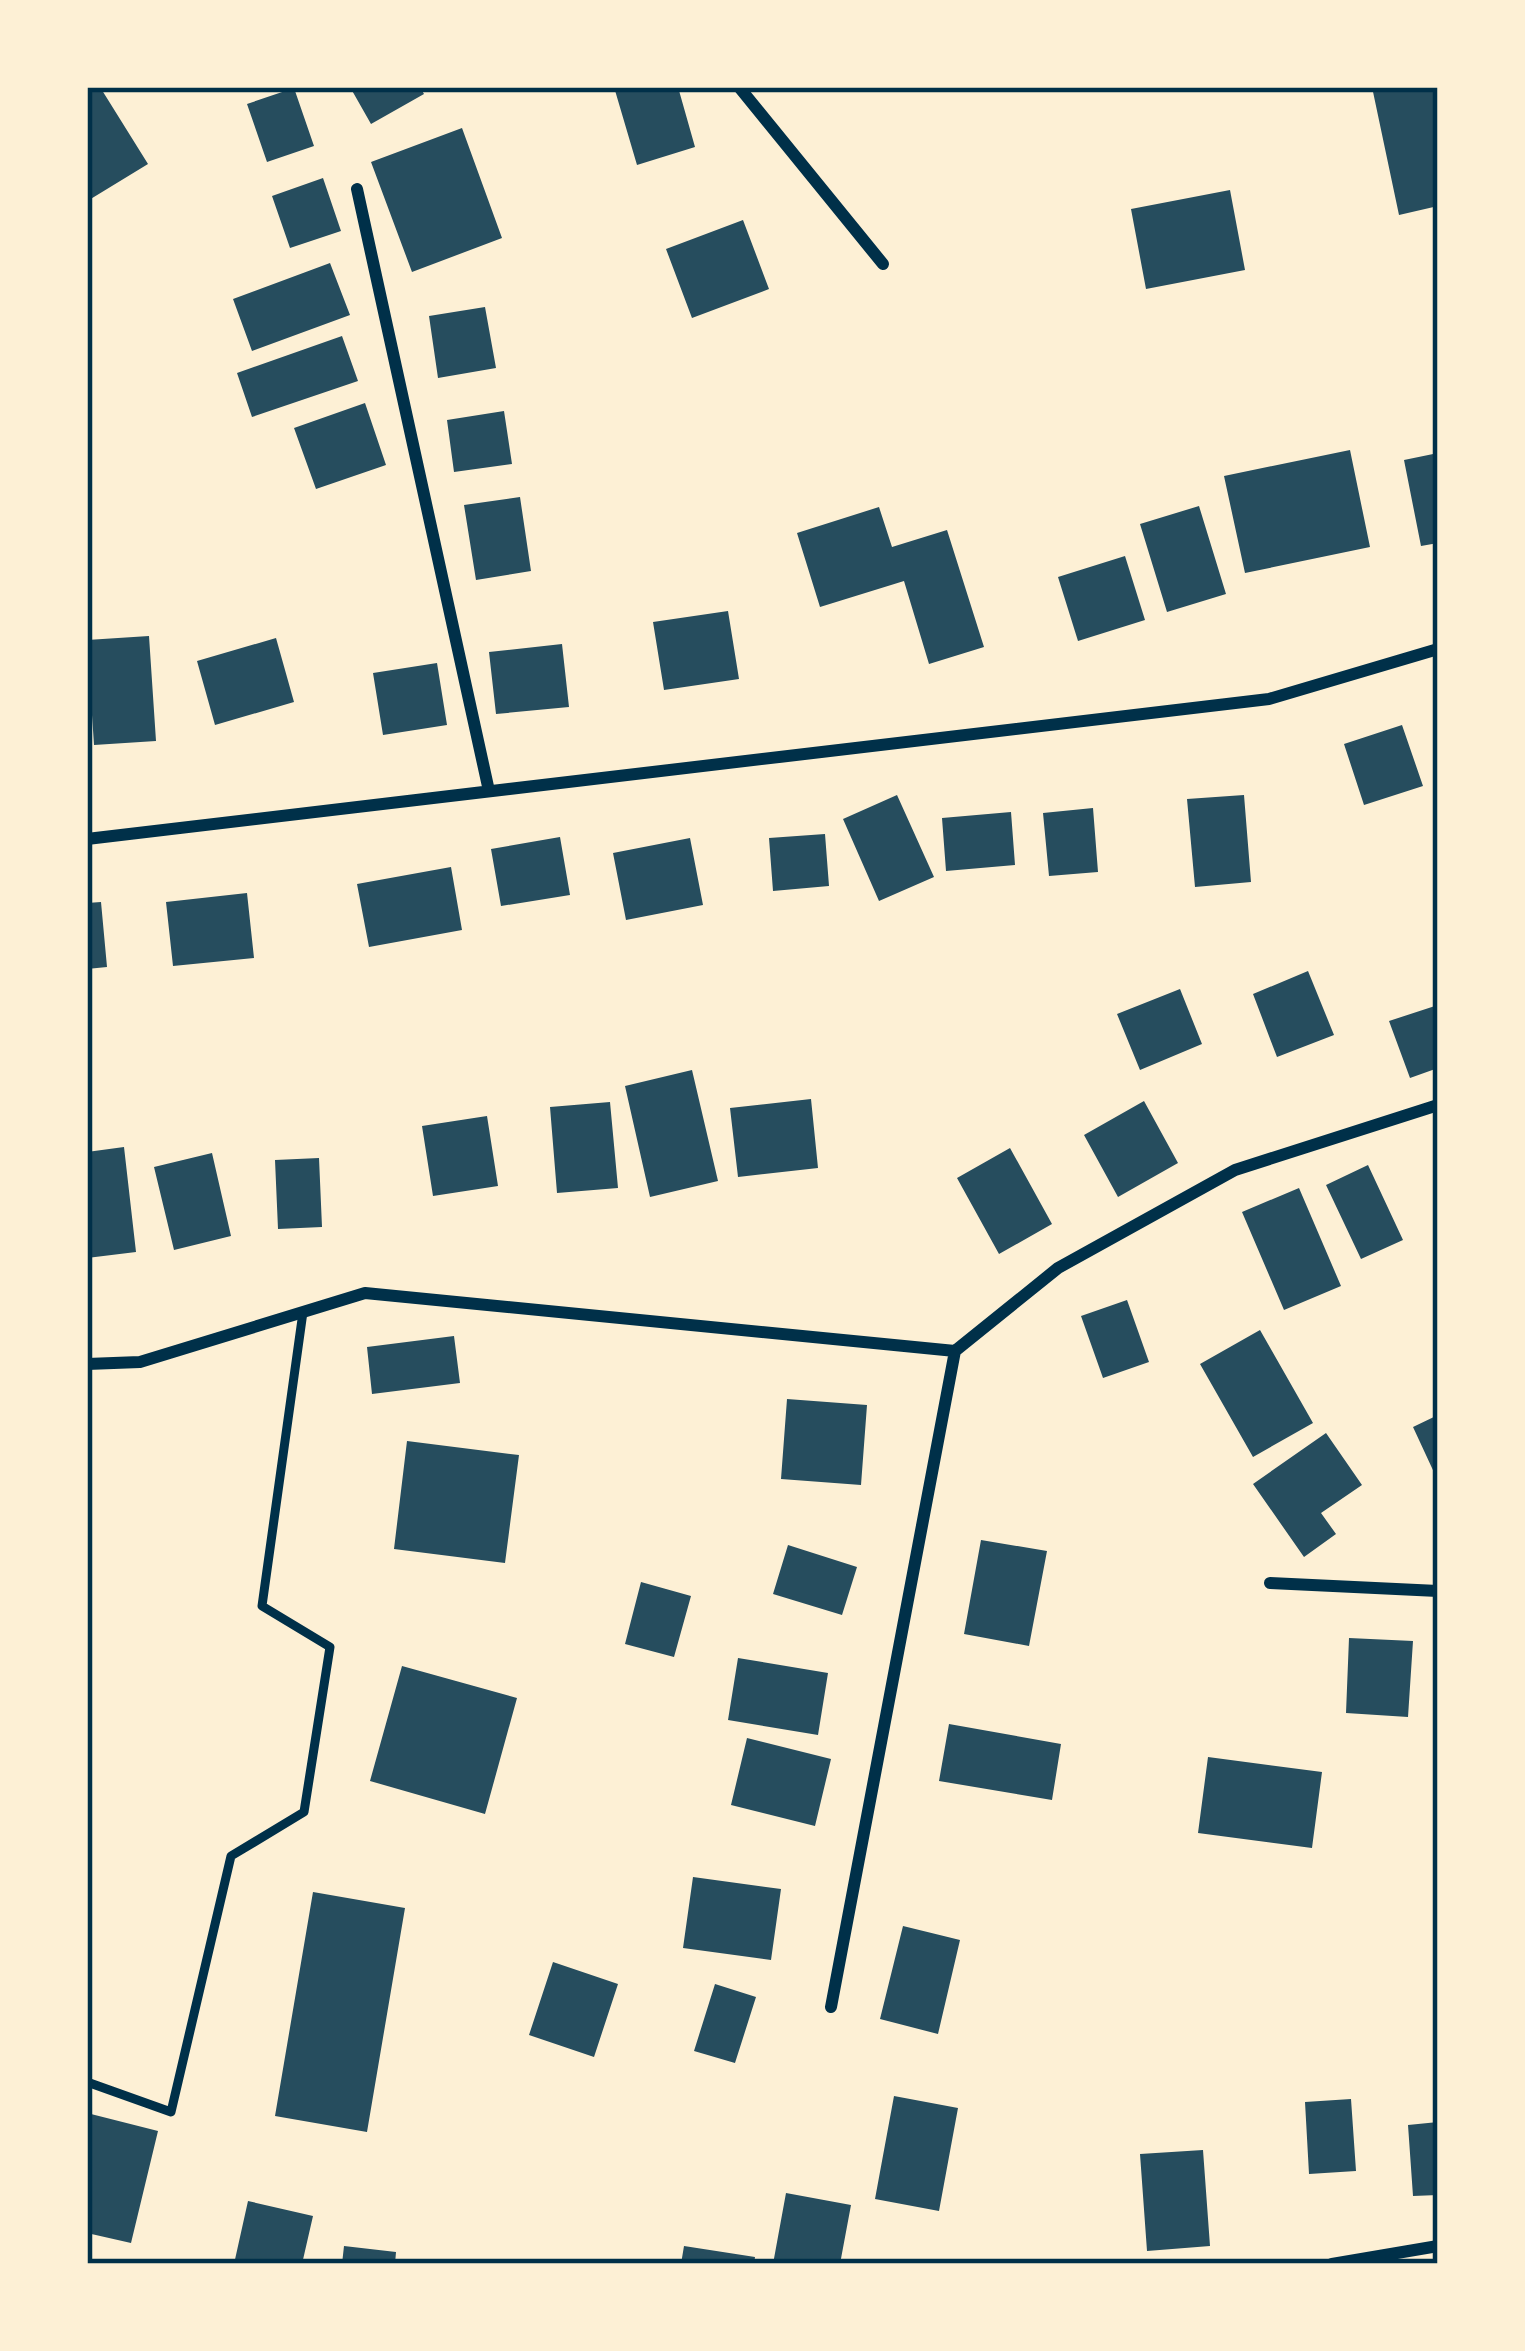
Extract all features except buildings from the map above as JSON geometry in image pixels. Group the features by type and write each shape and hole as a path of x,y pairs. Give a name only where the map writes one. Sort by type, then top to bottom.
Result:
{"street":[{"path":"739,87 883,264"},
{"path":"357,189 489,791"},
{"path":"87,838 1269,699 1438,649"},
{"path":"831,2007 955,1351 1058,1268 1235,1170 1438,1105"},
{"path":"87,1364 140,1363 365,1293 955,1351"},
{"path":"1270,1583 1438,1591"},
{"path":"1332,2264 1438,2246"}],"lane":[{"path":"87,2083 171,2112 231,1856 304,1812 329,1647 262,1606 303,1312"}]}
